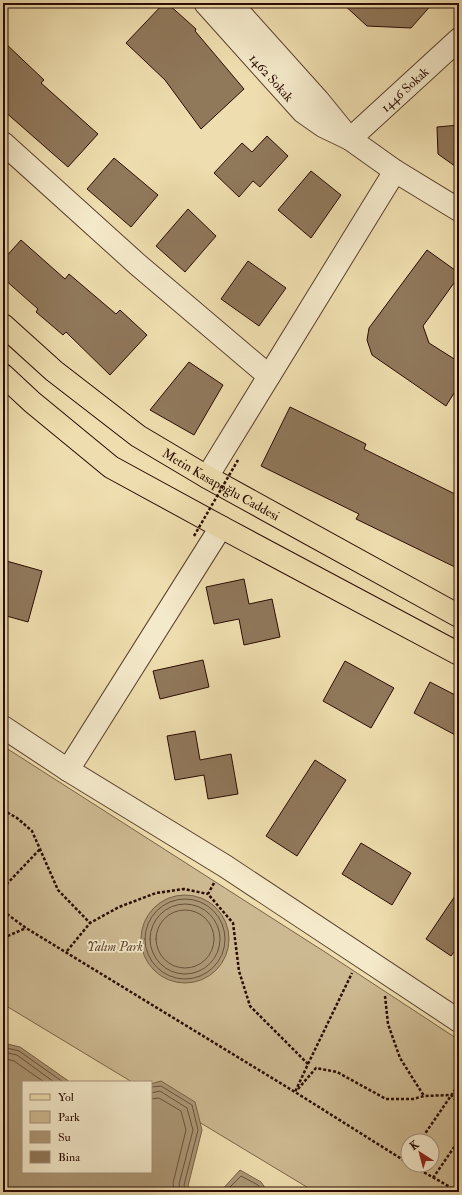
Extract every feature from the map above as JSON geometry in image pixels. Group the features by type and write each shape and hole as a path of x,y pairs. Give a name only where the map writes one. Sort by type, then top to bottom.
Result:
{"main road":[{"name":"Metin Kasapoğlu Caddesi","path":"3,325 54,371 138,436 208,477 459,616"},
{"path":"3,375 111,467 459,654"}],"street":[{"name":"1462 Sokak","path":"205,3 303,112 323,126 350,139 394,171 459,210"},
{"name":"1462 Sokak","path":"231,3 318,100 350,139"},
{"name":"1446 Sokak","path":"350,139 459,39"},
{"path":"3,143 137,264 269,376"},
{"path":"208,477 394,171"},
{"path":"68,770 221,527"},
{"path":"3,727 68,770 225,866 459,1021"}],"path":[{"path":"194,536 238,460"},
{"path":"3,810 32,831 41,848 48,869 58,890 90,923"},
{"path":"3,888 41,848"},
{"path":"208,894 225,866"},
{"path":"67,952 90,923 120,907 156,893 184,889 208,894 233,923 239,971 250,1006 308,1064 295,1092"},
{"path":"3,911 26,928 400,1157"},
{"path":"3,938 26,928"},
{"path":"295,1092 361,956"},
{"path":"409,988 384,991 388,1024 400,1058 424,1096"},
{"path":"295,1092 316,1068 337,1072 386,1099 413,1099 424,1096 451,1095"},
{"path":"425,1133 459,1084"},
{"path":"451,1095 459,1104"},
{"path":"433,1178 459,1140"},
{"path":"425,1173 459,1192"}],"green space":[{"name":"Yalım Park","path":"3,746 325,952 459,1040 459,1192 315,1192 152,1094 152,1081 130,1081 3,1004"}],"water":[{"path":"176,895 194,895 210,902 222,914 229,930 229,948 222,964 210,976 194,983 176,983 160,976 148,964 141,948 141,930 148,914 160,902"},
{"path":"3,1043 20,1047 69,1081 22,1081 22,1173 152,1173 152,1084 161,1081 195,1102 202,1130 188,1186 195,1192 3,1192"},
{"path":"240,1170 261,1182 268,1192 220,1192"}],"building":[{"path":"164,3 167,3 196,29 195,31 244,89 201,129 165,80 126,43"},
{"path":"342,3 433,3 411,28 367,26"},
{"path":"3,41 44,80 41,83 98,134 68,167 3,110"},
{"path":"459,125 459,169 438,154 437,127"},
{"path":"267,136 288,156 260,187 253,181 239,197 214,173 242,143 252,152"},
{"path":"114,158 158,195 131,227 87,189"},
{"path":"311,171 341,195 311,238 278,210"},
{"path":"188,209 216,236 185,272 156,246"},
{"path":"21,240 65,279 69,274 116,314 120,310 147,335 110,375 66,332 63,335 36,312 38,309 3,278 3,260"},
{"path":"427,250 459,273 459,276 423,326 429,343 459,362 459,385 446,406 372,355 367,340 369,328"},
{"path":"248,261 286,288 259,326 221,299"},
{"path":"189,362 223,385 194,435 150,410"},
{"path":"290,407 366,444 364,449 459,496 459,569 356,519 359,514 261,466"},
{"path":"3,560 42,571 28,622 3,615"},
{"path":"244,579 249,604 272,599 280,637 244,645 239,619 214,624 206,587"},
{"path":"203,660 209,687 160,699 153,671"},
{"path":"345,661 394,688 371,728 323,701"},
{"path":"430,682 459,697 459,737 414,713"},
{"path":"195,731 200,760 231,754 238,794 208,799 204,775 175,780 167,736"},
{"path":"315,760 346,780 297,856 266,836"},
{"path":"361,843 411,873 392,905 342,874"},
{"path":"459,890 459,945 451,956 426,939"}]}
